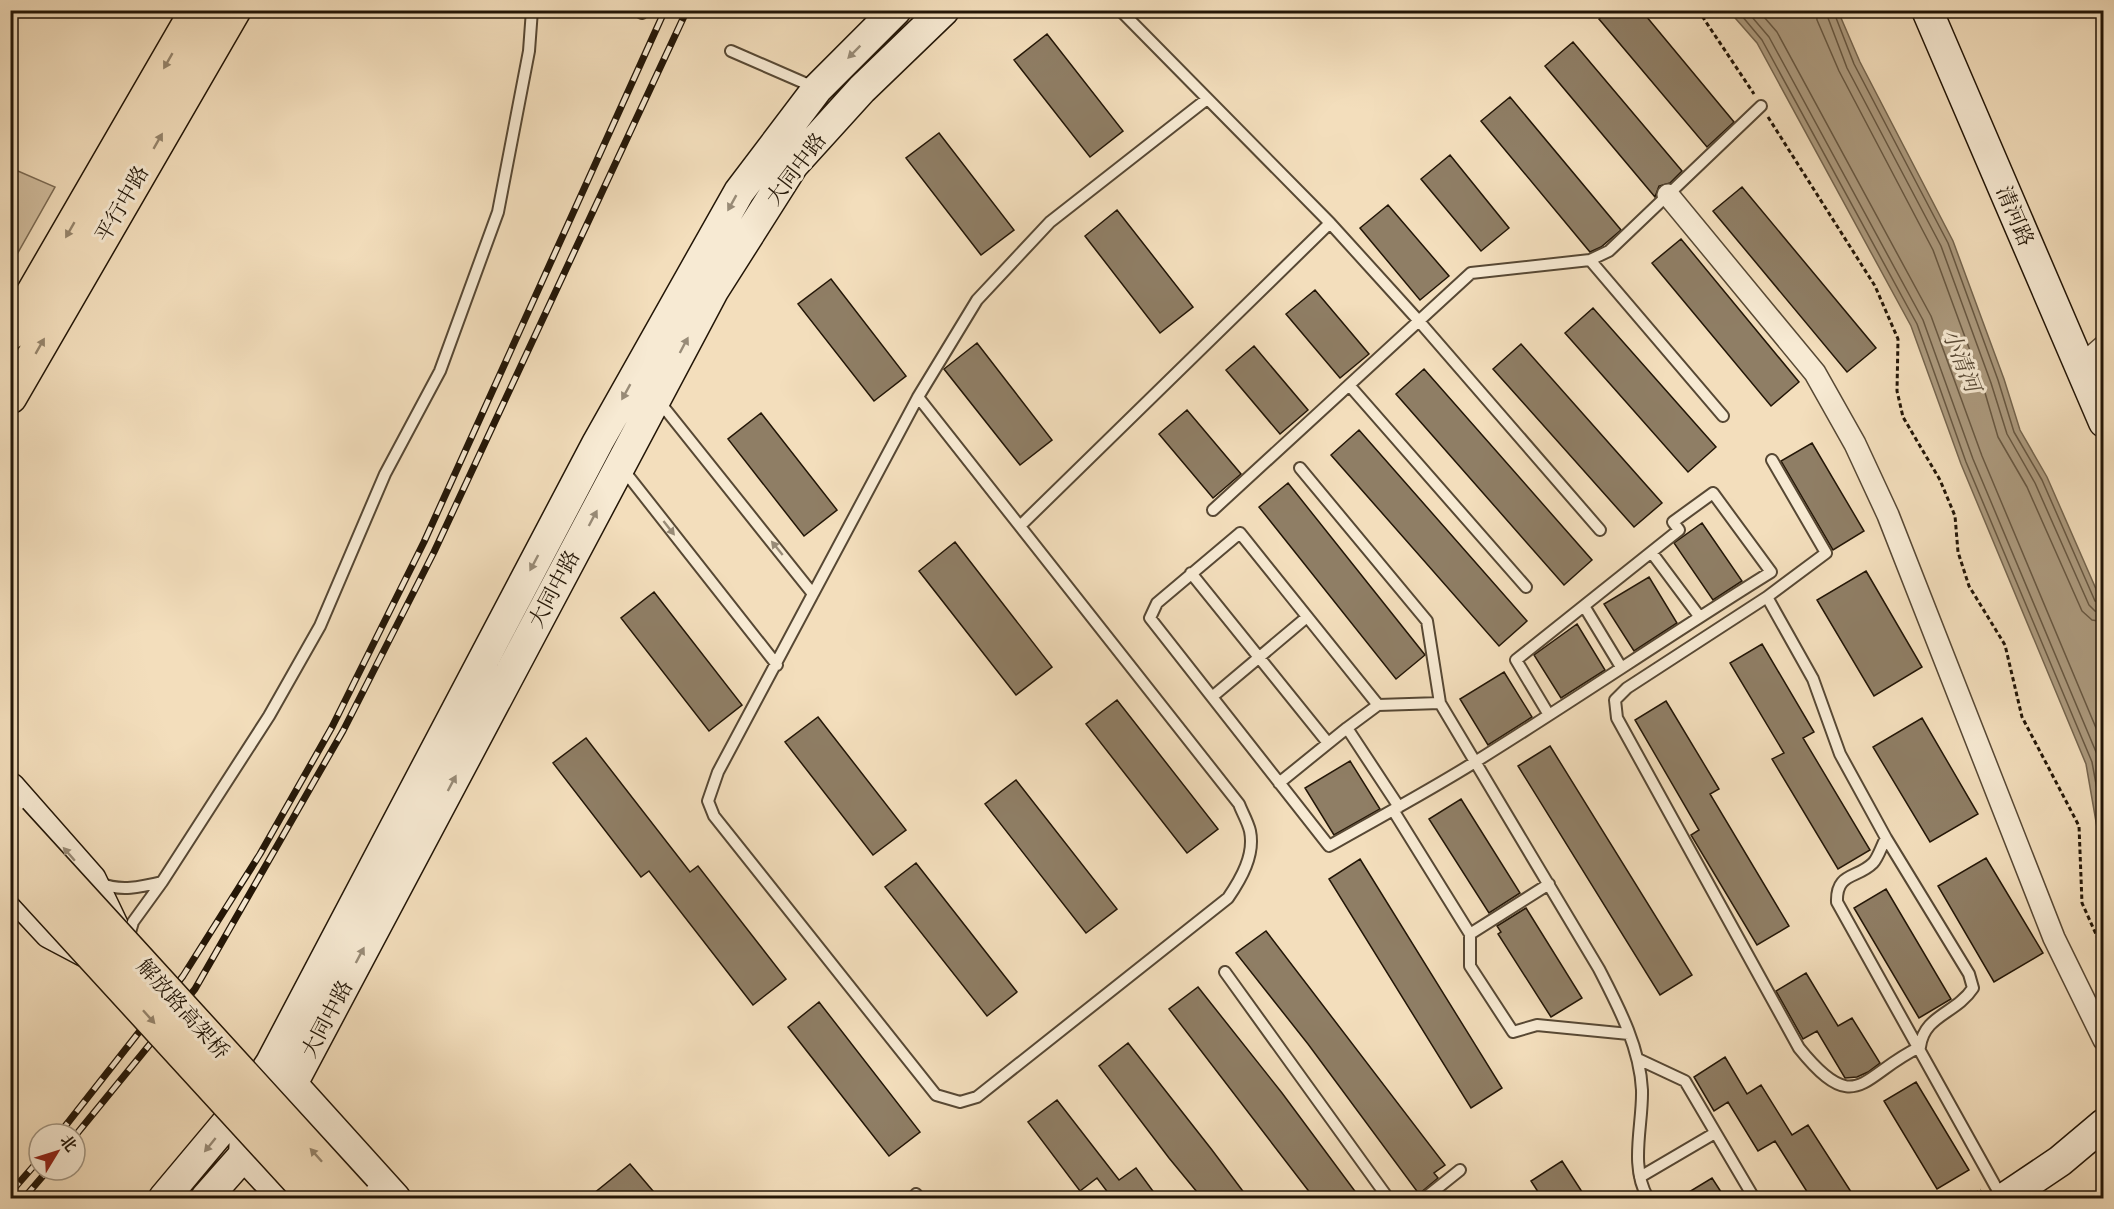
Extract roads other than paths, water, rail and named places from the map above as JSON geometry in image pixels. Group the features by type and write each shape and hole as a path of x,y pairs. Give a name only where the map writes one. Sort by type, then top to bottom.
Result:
{"main road":[{"name":"平行中路","path":"10,333 197,10"},
{"name":"平行中路","path":"10,397 234,10"},
{"name":"大同中路","path":"164,1198 247,1099 271,1063 598,442 739,192 817,89 896,10"},
{"name":"大同中路","path":"206,1198 244,1155 292,1084 713,291 793,165 862,89 944,10"},
{"name":"清河路","path":"1928,10 2103,423"},
{"path":"10,788 91,880 136,978 50,933 10,890"},
{"name":"解放路高架桥","path":"10,820 355,1198"},
{"name":"解放路高架桥","path":"10,866 315,1198"},
{"path":"201,1049 247,1099 244,1155 284,1198"},
{"path":"247,1099 292,1084 395,1198"},
{"path":"2004,1198 2060,1161 2103,1124"},
{"path":"2060,1161 2103,1146"}],"street":[{"path":"1668,195 1815,373 1855,444 1888,516 2054,938 2103,1040"},
{"path":"2080,367 2103,346"}],"lane":[{"path":"128,961 128,938 133,922 162,882 269,716 320,626 385,474 440,371 498,212 529,51 532,10"},
{"path":"1120,10 1330,223 1418,320 1600,530"},
{"path":"731,51 817,89"},
{"path":"918,397 1239,804 1250,831 1248,858 1242,878 1228,898 977,1097 960,1102 936,1095 714,816 708,801 718,772 918,397 976,300 1050,222 1207,99"},
{"path":"1212,510 1472,273 1590,260 1609,251 1761,106"},
{"path":"1020,526 1330,223"},
{"path":"1590,260 1723,416"},
{"path":"1348,385 1526,587"},
{"path":"656,398 813,594"},
{"path":"1772,460 1826,553 1767,597 1627,688 1615,700 1617,718 1799,1048 1816,1069 1849,1087 1866,1084 1907,1053 1920,1047"},
{"path":"620,465 777,664"},
{"path":"1300,468 1427,621 1440,703 1599,969 1621,1011 1638,1059 1642,1090 1638,1165 1648,1198"},
{"path":"1378,705 1240,533 1157,603 1150,618 1329,846 1474,762 1549,715 1699,616 1771,572 1713,493 1673,522 1679,530 1652,553 1516,660 1549,715"},
{"path":"1652,553 1699,616"},
{"path":"1191,573 1328,743"},
{"path":"1767,597 1813,679 1840,754 1887,838 1969,974 1973,988 1964,1002 1933,1022 1922,1034 1920,1047"},
{"path":"1584,606 1621,667"},
{"path":"1212,697 1307,617"},
{"path":"1279,783 1378,705 1440,703"},
{"path":"1347,728 1470,934 1470,966 1513,1032 1537,1025 1629,1034"},
{"path":"1887,838 1873,863 1849,875 1842,883 1837,892 1837,902 2004,1198"},
{"path":"91,880 110,888 139,888 162,882"},
{"path":"1470,934 1549,884"},
{"path":"1225,972 1388,1198"},
{"path":"1638,1059 1685,1081 1754,1198"},
{"path":"1640,1177 1715,1132"},
{"path":"1425,1198 1460,1170"}],"water":[{"name":"小清河","path":"1729,11 1838,11 1860,62 1953,241 2004,379 2020,430 2047,477 2103,605 2103,862 2086,764 1961,464 1911,326 1757,43"}],"railway":[{"path":"68,1122 183,976 260,854 332,727 424,542 665,10"},
{"path":"86,1122 195,989 343,731 434,552 687,10"},
{"path":"10,1193 27,1174"},
{"path":"24,1198 38,1182"}]}
